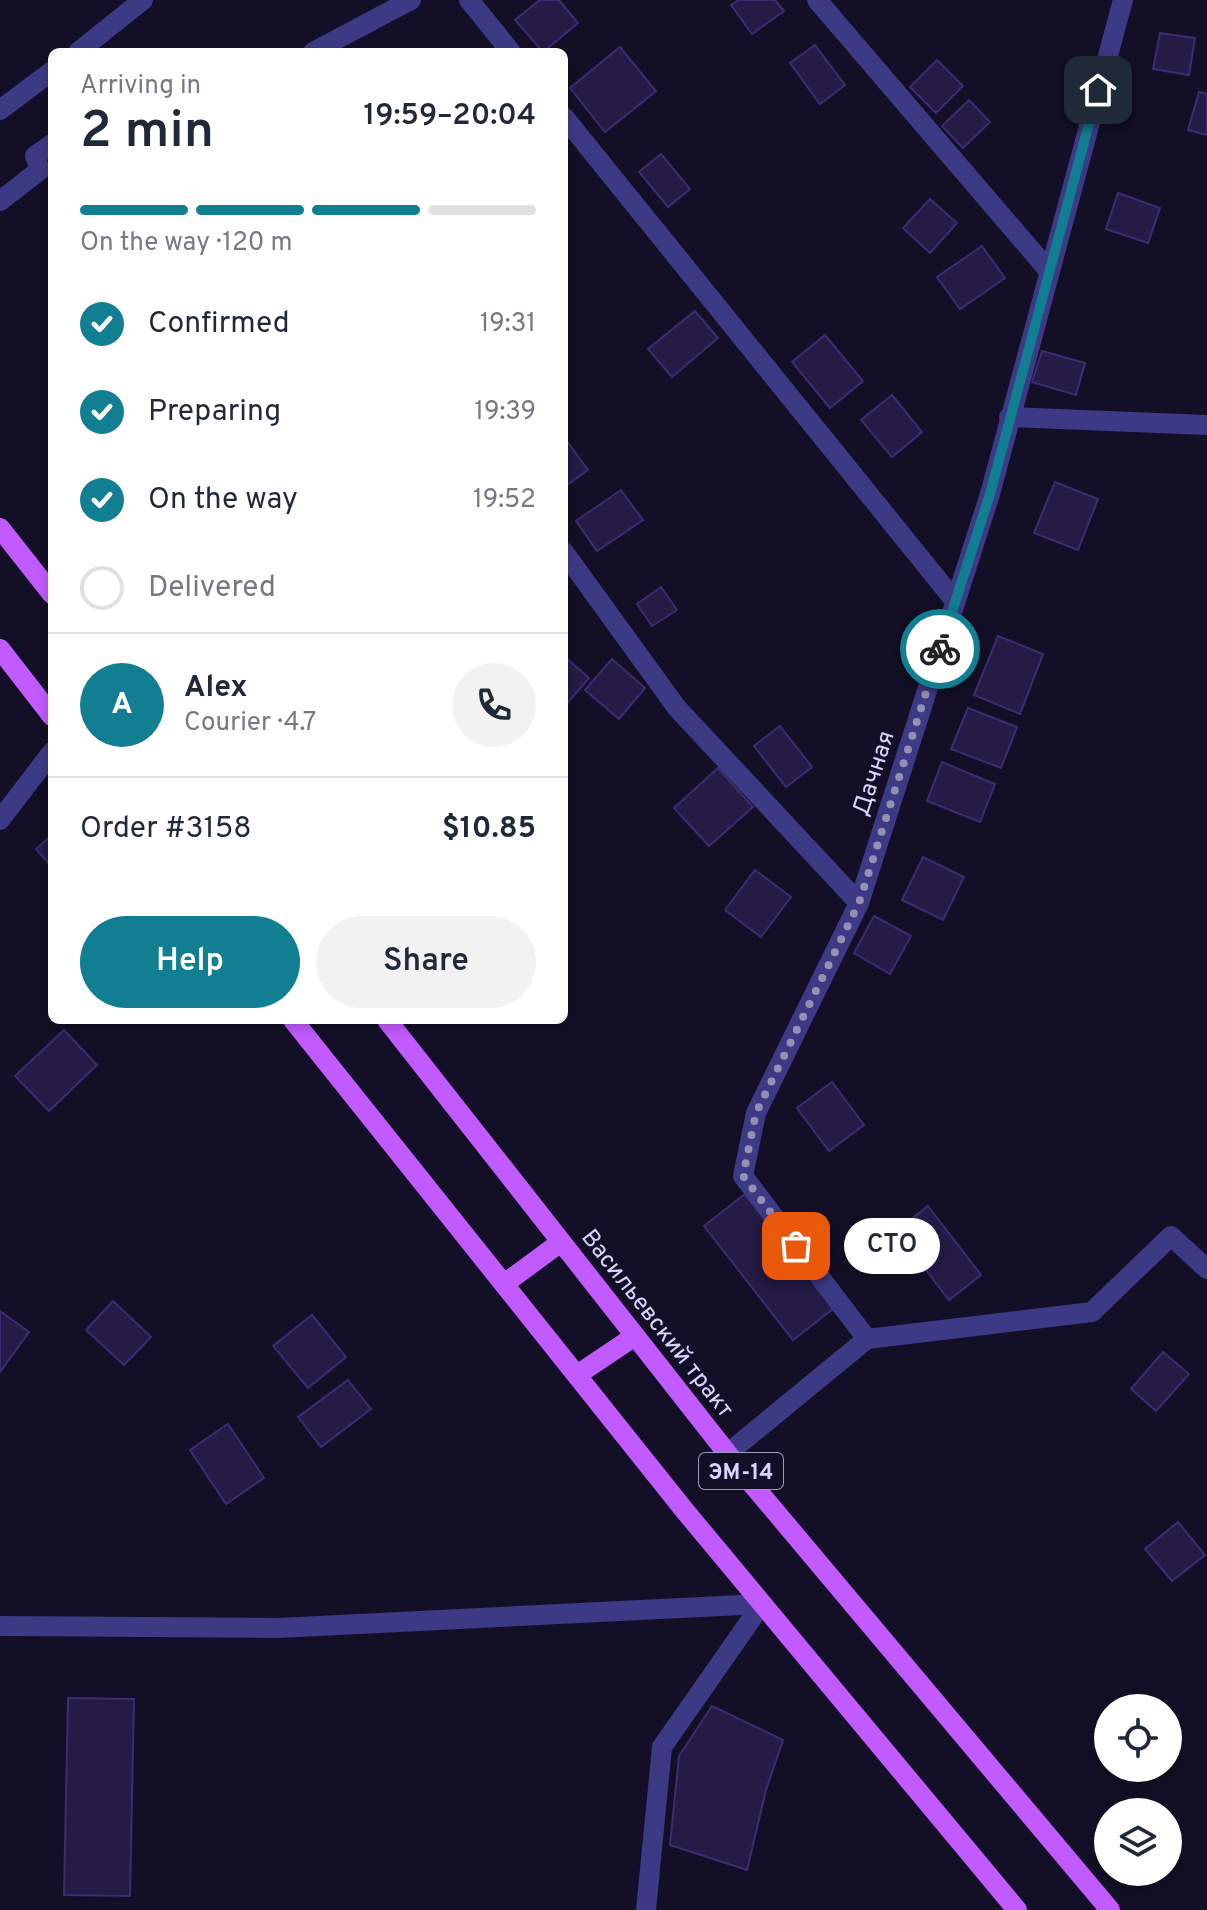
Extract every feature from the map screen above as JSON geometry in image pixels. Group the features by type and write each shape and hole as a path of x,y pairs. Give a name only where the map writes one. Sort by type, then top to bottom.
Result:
{"main road":[{"path":"0,528 48,589"},
{"path":"0,649 48,711"},
{"name":"ЭМ-14","path":"296,1024 1008,1905"},
{"name":"Васильевский тракт","path":"390,1024 727,1454 1110,1910"},
{"path":"504,1284 561,1242"},
{"path":"577,1375 635,1336"}],"street":[{"path":"88,48 143,0"},
{"path":"321,48 411,0"},
{"path":"469,0 508,48"},
{"path":"817,0 1049,271"},
{"name":"Дачная","path":"867,1339 743,1176 756,1113 859,903 955,601 1009,417 1123,0"},
{"path":"0,110 48,81"},
{"path":"568,122 955,601"},
{"path":"0,201 40,170 35,156 48,147"},
{"path":"1009,417 1207,425"},
{"path":"568,558 677,708 859,903"},
{"path":"0,820 48,757"},
{"path":"727,1454 867,1339 1092,1312 1171,1236 1207,1269"},
{"path":"0,1626 278,1628 762,1604"},
{"path":"646,1910 662,1747 762,1604"}],"building":[{"path":"540,0 559,0 578,23 548,48 540,48 515,20"},
{"path":"739,0 775,0 784,11 752,34 731,5"},
{"path":"1160,33 1195,38 1189,75 1153,69"},
{"path":"815,45 845,85 820,104 790,63"},
{"path":"620,47 656,91 605,132 570,88"},
{"path":"937,60 963,86 936,113 910,87"},
{"path":"1199,92 1207,94 1207,135 1188,130"},
{"path":"969,100 990,122 963,148 942,126"},
{"path":"661,154 690,189 668,207 639,172"},
{"path":"1118,193 1160,208 1148,243 1106,229"},
{"path":"930,199 957,223 930,253 903,228"},
{"path":"982,246 1005,278 960,309 937,277"},
{"path":"695,311 718,338 672,377 648,349"},
{"path":"825,335 863,381 830,408 792,362"},
{"path":"1042,351 1085,363 1076,395 1032,382"},
{"path":"892,395 922,432 892,457 861,420"},
{"path":"568,442 588,470 568,484"},
{"path":"1055,482 1098,499 1078,550 1034,533"},
{"path":"621,490 643,520 597,551 576,521"},
{"path":"661,587 677,610 652,626 637,604"},
{"path":"998,636 1043,654 1020,714 974,695"},
{"path":"612,659 645,688 619,719 585,690"},
{"path":"568,660 589,678 568,702"},
{"path":"968,708 1017,727 1001,768 951,749"},
{"path":"780,726 812,767 786,787 754,746"},
{"path":"942,762 995,784 980,822 927,801"},
{"path":"718,768 753,807 709,846 674,808"},
{"path":"48,838 48,862 36,849"},
{"path":"923,857 964,877 943,920 902,900"},
{"path":"755,870 791,897 761,937 725,910"},
{"path":"874,916 911,936 890,974 854,953"},
{"path":"64,1030 97,1065 49,1111 15,1076"},
{"path":"832,1082 864,1125 829,1151 797,1108"},
{"path":"745,1194 834,1308 793,1340 704,1226"},
{"path":"928,1206 981,1275 949,1300 896,1231"},
{"path":"113,1301 151,1337 124,1365 86,1330"},
{"path":"0,1311 29,1332 0,1372"},
{"path":"312,1315 346,1357 308,1388 273,1346"},
{"path":"1163,1352 1189,1374 1156,1411 1131,1389"},
{"path":"348,1380 371,1409 321,1447 298,1417"},
{"path":"228,1424 264,1478 226,1504 190,1450"},
{"path":"1178,1522 1205,1555 1172,1581 1145,1549"},
{"path":"68,1698 134,1699 130,1896 64,1895"},
{"path":"712,1706 783,1740 766,1790 747,1870 670,1845 679,1756"}],"way so far":[{"path":"796,1246 743,1176 756,1113 859,903 940,649"}],"place":[{"name":"СТО","path":"796,1246"}],"route":[{"path":"940,649 990,494 1098,90"}]}
